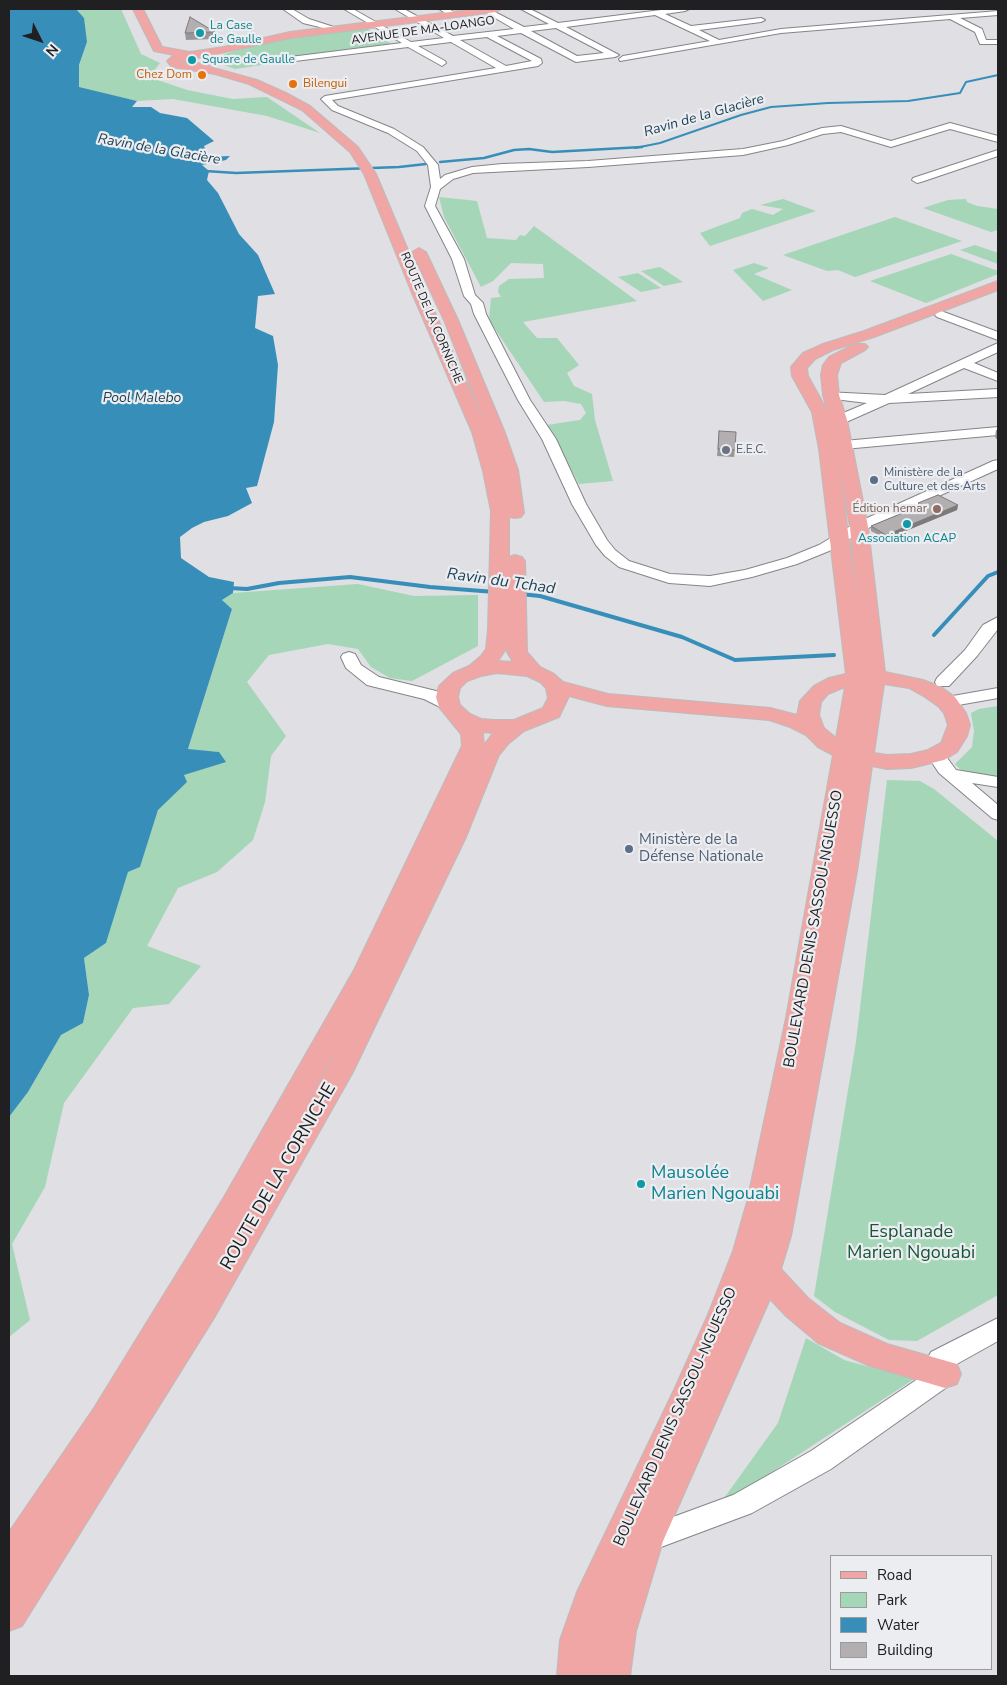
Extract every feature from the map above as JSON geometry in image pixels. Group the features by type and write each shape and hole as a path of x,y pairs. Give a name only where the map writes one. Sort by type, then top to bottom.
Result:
{"main road":[{"name":"ROUTE DE LA CORNICHE","path":"129,9 151,51 172,63 216,70 252,82 310,108 354,150 370,174 419,293 480,432 492,471 500,511 507,629 523,662 533,671"},
{"name":"ROUTE DE LA CORNICHE","path":"138,9 158,49 189,55"},
{"path":"219,57 270,38 489,9"},
{"name":"ROUTE DE LA CORNICHE","path":"172,63 174,59 189,55 201,54 219,57"},
{"name":"ROUTE DE LA CORNICHE","path":"190,67 206,66 219,57"},
{"name":"ROUTE DE LA CORNICHE","path":"9,1562 106,1418 230,1213 367,970 473,746 472,734 456,713 447,697 450,686 488,660 507,629 515,538 514,504 509,470 497,433 451,320 383,175 372,157 351,136 310,108 269,84 217,67 215,65 219,57"},
{"name":"BOULEVARD DENIS SASSOU-NGUESSO","path":"849,532 823,424 800,376 799,367 809,356 828,347 869,334 998,286"},
{"name":"BOULEVARD DENIS SASSOU-NGUESSO","path":"576,1676 579,1640 590,1604 690,1393 723,1317 748,1251 762,1202 854,755 866,677 849,532 844,446 829,375 831,365 840,357 998,292"},
{"path":"468,674 496,667 517,668 533,671 548,678 556,686 607,700 770,714 798,722 814,730 826,742 854,755 887,762 911,761 944,766 949,747 956,736 959,725 945,692 933,692 916,684 896,679 866,677 836,682 821,690 811,701 795,708 770,714"},
{"path":"551,712 558,698 556,686"},
{"path":"456,713 477,725 494,727 516,726 551,712 607,700"},
{"path":"811,701 808,715 814,730"},
{"name":"ROUTE DE LA CORNICHE","path":"9,1613 203,1309 339,1072 454,837 488,754 500,739 516,726"},
{"name":"BOULEVARD DENIS SASSOU-NGUESSO","path":"611,1676 618,1631 645,1540 744,1324 765,1272 776,1236 845,871 854,755"},
{"path":"765,1272 797,1307 829,1333 881,1356 945,1374"}],"street":[{"path":"287,9 311,23 336,29"},
{"path":"348,9 412,44 442,63"},
{"path":"399,9 503,68"},
{"path":"443,9 453,14"},
{"path":"489,9 576,59 612,54"},
{"path":"525,9 631,64"},
{"path":"604,9 620,16"},
{"path":"650,10 716,41"},
{"name":"AVENUE DE MA-LOANGO","path":"282,61 556,25 650,10 687,10"},
{"path":"623,59 781,31 998,13"},
{"path":"952,17 978,31 983,42 998,42"},
{"path":"707,19 720,25"},
{"path":"688,29 761,20"},
{"path":"966,24 998,21"},
{"path":"978,31 988,30"},
{"path":"436,188 433,165 420,149 391,131 336,108 325,99 539,62 488,34"},
{"path":"998,140 950,126 891,144 841,129 822,131 785,143 743,152 588,164 472,170 449,177 436,188 430,206 458,258 470,296 477,303 480,314 524,400 549,439 579,504 601,542 610,553 624,564 669,578 710,580 747,574 792,561 824,548 849,532 998,464"},
{"path":"917,180 998,153"},
{"path":"941,315 998,336"},
{"path":"835,408 890,398 998,347"},
{"path":"963,363 998,377"},
{"path":"835,408 858,400 956,397 998,393"},
{"path":"844,446 998,431"},
{"path":"979,473 998,482"},
{"path":"945,692 989,628 998,622"},
{"path":"349,657 354,668 372,681 430,695 456,713"},
{"path":"413,690 468,674"},
{"path":"945,692 998,693"},
{"path":"944,766 998,782"},
{"path":"944,766 998,814"},
{"path":"645,1540 742,1504 821,1460 945,1374 940,1360 998,1329"}],"green space":[{"path":"76,9 121,9 141,54 160,63 149,77 187,90 233,99 267,97 320,133 267,116 173,99 137,101 79,88 79,65 87,42"},
{"path":"365,27 393,45 273,61 275,63 235,69 221,64 220,61 223,55 228,53 274,40"},
{"path":"439,197 477,201 487,238 516,240 520,235 525,236 534,226 637,301 523,322 537,338 557,338 579,365 567,373 574,386 592,394 595,420 613,481 579,484 547,425 580,420 586,413 581,404 564,401 544,402 489,320 491,298 501,297 498,292 499,286 509,279 544,278 543,264 511,263 493,281 481,287 444,217"},
{"path":"783,199 816,211 710,246 700,233 740,218 742,213 752,209 773,215 783,209 760,205"},
{"path":"966,199 967,202 977,206 998,209 998,230 991,232 923,208 948,200"},
{"path":"895,217 962,241 855,277 838,270 827,271 783,255"},
{"path":"975,245 998,253 998,264 960,250"},
{"path":"951,254 998,271 998,274 926,303 870,281"},
{"path":"754,263 769,268 754,274 792,290 763,301 733,270"},
{"path":"660,267 683,282 664,286 641,271"},
{"path":"638,273 661,288 641,292 618,277"},
{"path":"358,584 414,596 478,595 478,646 412,681 390,678 371,667 358,649 328,644 269,655 247,682 286,736 271,756 265,802 253,840 217,872 178,888 147,946 201,966 169,1004 133,1008 64,1103 45,1187 12,1244 30,1320 9,1337 9,1117 28,1092 61,1035 83,1023 89,995 84,958 106,943 128,872 140,867 158,810 186,782 184,775 219,752 188,750 232,609 222,600 233,593"},
{"path":"998,706 998,778 964,773 955,764 972,747 974,731 971,713 979,709"},
{"name":"Esplanade Marien Ngouabi","path":"887,780 920,781 934,789 998,841 998,1295 917,1341 889,1340 835,1312 814,1296 856,1042"},
{"path":"806,1338 844,1360 914,1379 717,1508 778,1423"}],"water":[{"name":"Pool Malebo","path":"9,9 76,9 84,18 87,42 79,65 79,87 137,101 132,107 151,107 160,113 187,118 214,141 204,146 206,151 179,155 179,158 230,156 226,160 202,165 209,171 207,180 218,193 239,234 258,255 275,294 258,296 255,328 273,336 278,365 274,422 257,486 246,488 252,503 228,516 204,522 180,537 181,558 209,577 234,582 233,593 222,600 232,609 188,749 219,752 226,762 184,775 187,782 158,810 140,867 128,872 106,943 84,958 89,995 83,1023 61,1035 28,1092 9,1117"}],"building":[{"path":"190,17 215,32 185,33"},
{"path":"719,431 736,432 735,450 718,449"},
{"path":"938,495 958,505 886,535 871,526 922,505 918,503"}],"waterway":[{"name":"Ravin de la Glacière","path":"639,147 660,143 741,115 771,107 828,103 908,101 960,93 966,82 998,75"},
{"name":"Ravin de la Glacière","path":"440,162 484,158 514,150 529,149 552,152 639,147"},
{"name":"Ravin de la Glacière","path":"635,148 639,147"},
{"name":"Ravin de la Glacière","path":"205,171 236,173 399,167 426,164"},
{"name":"Ravin du Tchad","path":"934,635 988,576 998,572"},
{"name":"Ravin du Tchad","path":"229,588 247,589 279,583 350,577 430,587 495,592"},
{"name":"Ravin du Tchad","path":"520,594 540,596 682,637 735,660 834,655"}],"place":[{"name":"La Case de Gaulle","path":"200,33"},
{"name":"Square de Gaulle","path":"192,60"},
{"name":"Chez Dom","path":"202,75"},
{"name":"Bilengui","path":"293,84"},
{"name":"E.E.C.","path":"726,450"},
{"name":"Ministère de la Culture et des Arts","path":"874,480"},
{"name":"Édition hemar","path":"937,509"},
{"name":"Association ACAP","path":"907,524"},
{"name":"Ministère de la Défense Nationale","path":"629,849"},
{"name":"Mausolée Marien Ngouabi","path":"641,1184"}]}
